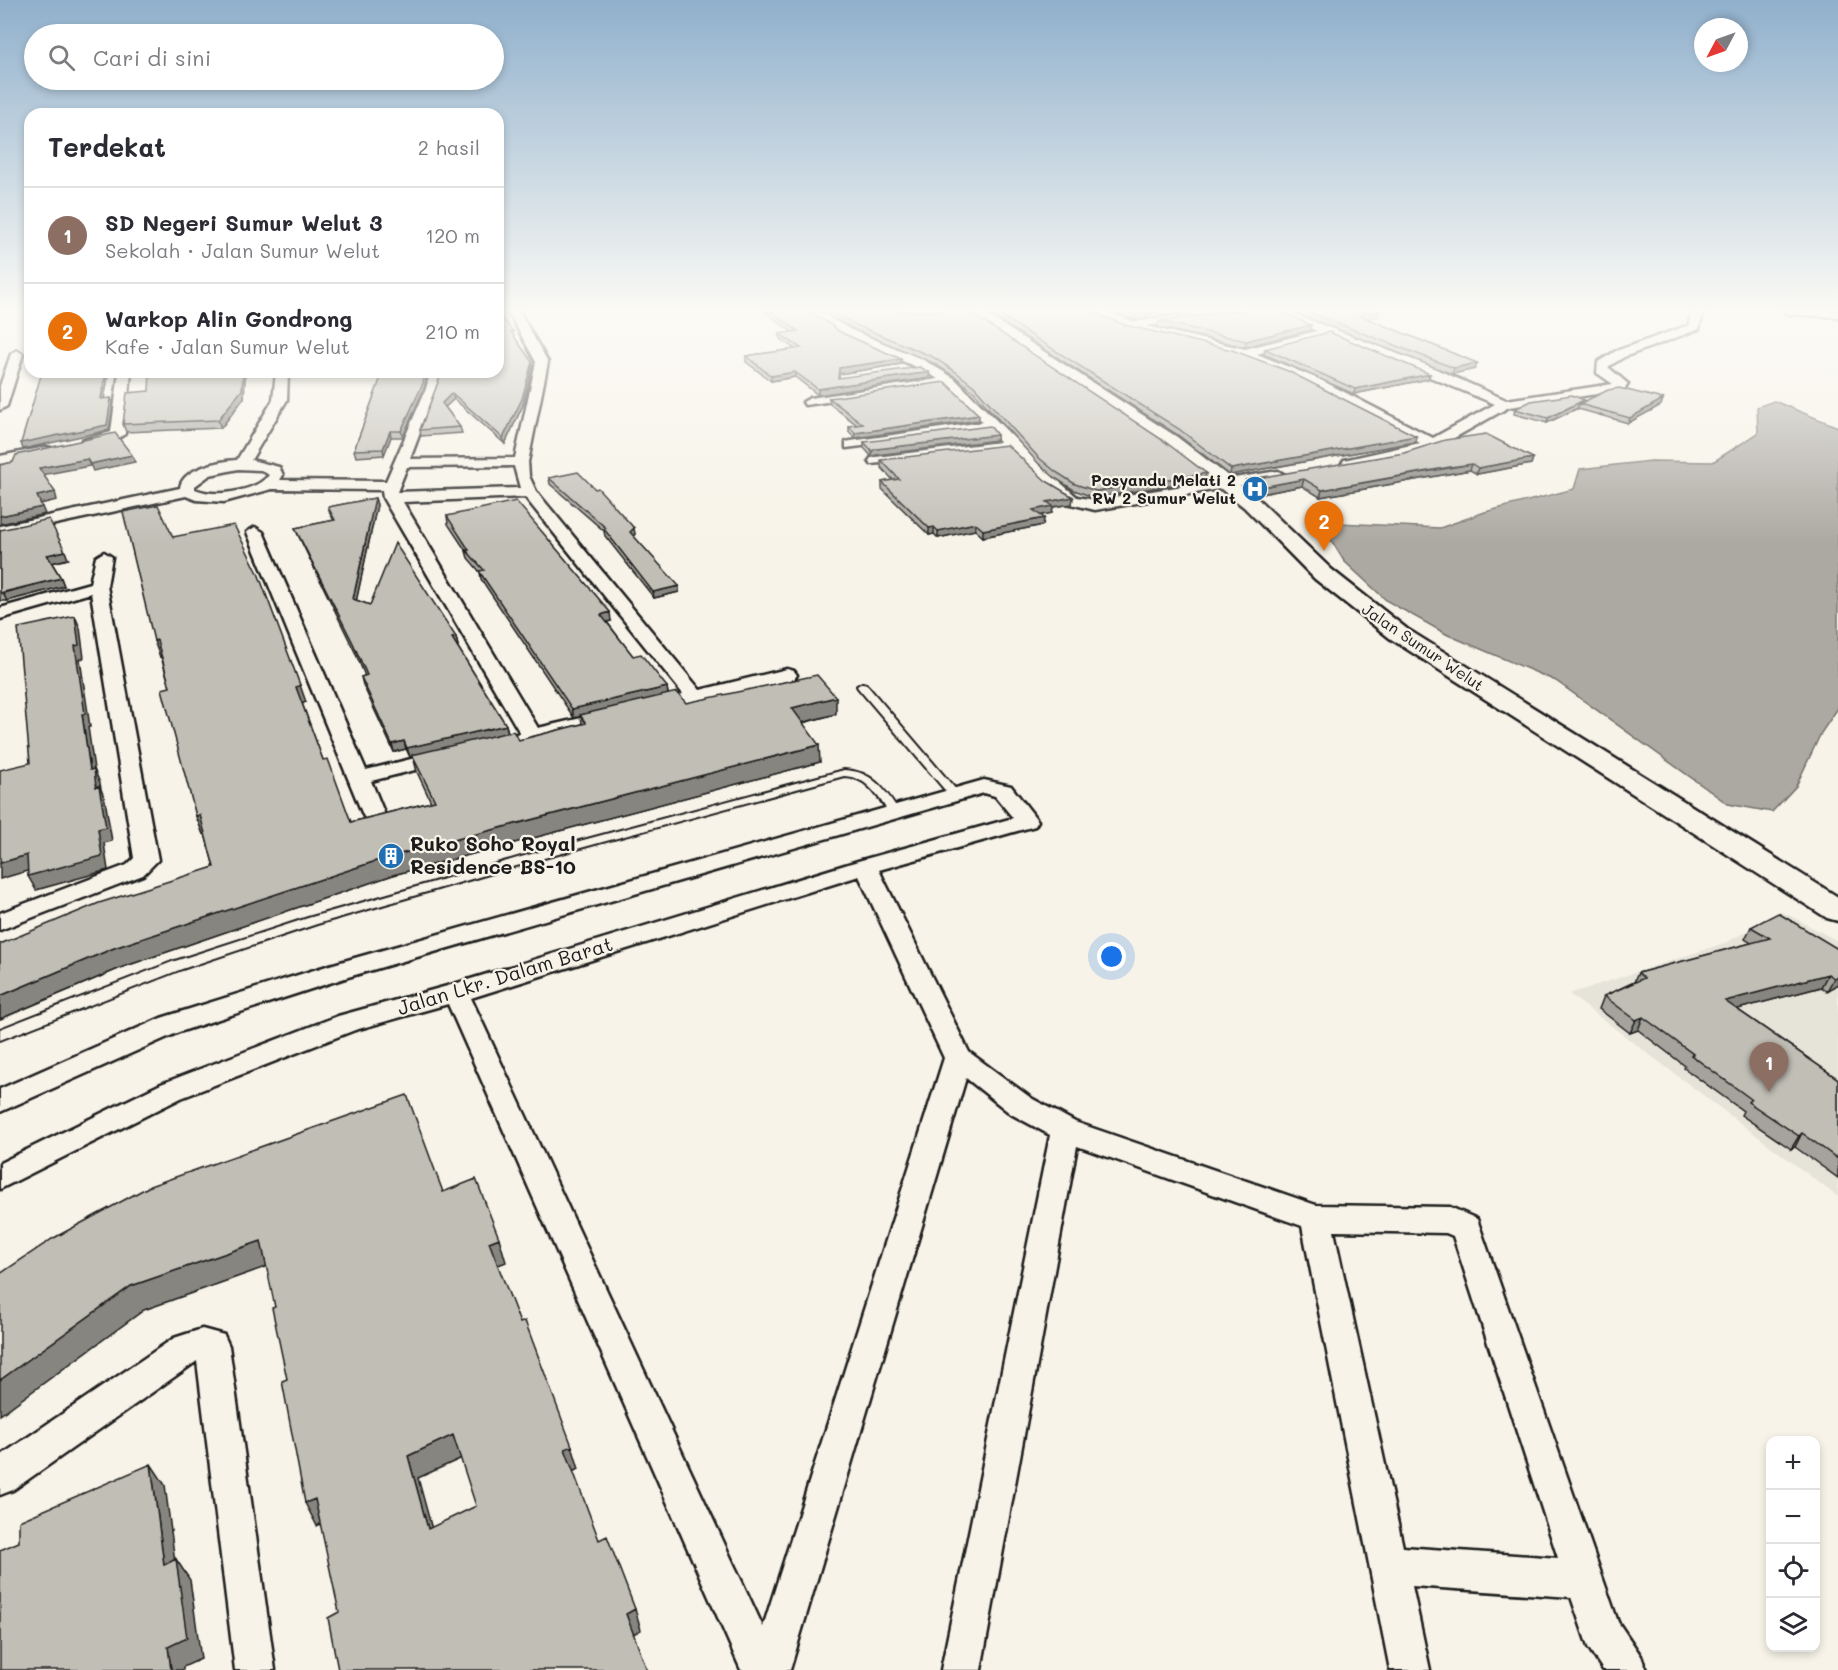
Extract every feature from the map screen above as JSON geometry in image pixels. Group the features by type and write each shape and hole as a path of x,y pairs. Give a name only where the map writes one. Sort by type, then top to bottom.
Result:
{"street":[{"path":"0,406 8,389"},
{"path":"0,460 118,434 123,389"},
{"path":"242,465 280,400 281,389"},
{"path":"395,480 432,389"},
{"path":"536,389 521,462 522,476 529,492 696,697"},
{"path":"810,402 897,389"},
{"path":"958,389 1010,445 1072,500 1083,504 1095,505 1292,473"},
{"name":"Jalan Sumur Welut","path":"1093,389 1251,503 1355,601 1399,634 1838,911"},
{"path":"1327,389 1433,444"},
{"path":"1471,389 1505,404"},
{"path":"1336,465 1433,444 1505,404 1606,389"},
{"path":"851,445 993,425"},
{"path":"876,460 1010,445"},
{"path":"395,480 521,462"},
{"path":"188,491 187,485 200,475 224,467 242,465 266,467 274,470 272,480"},
{"path":"0,531 188,491 208,497 241,495 272,480 395,480 529,492"},
{"path":"395,480 532,736"},
{"path":"255,532 374,815"},
{"path":"0,922 135,870 146,860 98,586 104,557"},
{"path":"0,614 98,586"},
{"path":"663,705 787,675"},
{"path":"358,778 609,718"},
{"name":"Jalan Lkr. Dalam Barat","path":"0,1177 171,1091 347,1023 456,993 866,866 1027,821 1003,791 984,786 954,794"},
{"path":"0,1101 170,1025 339,971 954,794"},
{"path":"866,866 958,1058 1021,1106 1065,1131 1316,1218 1450,1220 1466,1228 1602,1633 1627,1670"},
{"path":"456,993 762,1670"},
{"path":"770,1670 958,1058"},
{"path":"961,1670 1065,1131"},
{"path":"1316,1218 1410,1670"},
{"path":"0,1477 186,1349 202,1344 212,1346 255,1670"},
{"path":"1388,1565 1583,1579"}],"lane":[{"path":"862,686 954,794"},
{"path":"0,1035 115,988 237,945 537,856 844,773 857,772 864,775 894,812"}],"shaded area":[{"path":"1774,401 1838,427 1838,708 1821,733 1796,786 1772,812 1728,804 1556,681 1448,635 1387,601 1344,561 1320,522 1440,528 1485,512 1574,489 1580,469 1651,461 1713,462 1758,433 1757,407"},
{"path":"1783,912 1838,941 1838,1197 1569,994 1725,943"}],"building":[{"path":"37,389 103,389 101,399 111,398 107,425 21,443"},
{"path":"149,389 242,389 218,420 123,424 127,393 149,391"},
{"path":"377,389 420,389 401,431 390,431 383,449 354,450"},
{"path":"436,389 525,389 503,438 452,393 442,403 460,427 420,430"},
{"path":"895,389 952,389 979,415 855,433 849,426 863,424 829,398"},
{"path":"977,389 1085,389 1164,441 1206,473 1096,491 1075,484 1038,457"},
{"path":"1116,389 1323,389 1416,436 1231,469 1179,429"},
{"path":"1623,389 1663,399 1630,418 1579,404 1608,390"},
{"path":"1572,395 1584,400 1548,418 1515,409 1531,401"},
{"path":"990,426 997,435 872,451 864,442"},
{"path":"115,433 132,455 90,464 87,459 39,468 55,492 37,496 42,507 0,516 0,465 13,462 16,455"},
{"path":"1486,434 1533,458 1478,468 1472,464 1450,467 1322,490 1304,479 1257,488 1246,480 1404,453 1445,440"},
{"path":"1007,445 1046,481 1073,497 1047,502 1053,506 1033,510 1044,518 983,530 975,523 938,531 934,527 929,528 882,482 899,479 881,460"},
{"path":"578,472 595,489 598,488 634,528 630,532 679,586 653,592 604,529 606,528 549,478"},
{"path":"375,498 353,599 370,605 395,543 456,637 452,638 506,725 407,748 404,741 392,744 361,677 367,675 353,643 295,528 335,520 328,507"},
{"path":"516,501 610,612 601,615 633,656 641,654 667,687 572,709 479,571 484,570 466,550 469,550 447,516"},
{"path":"158,505 173,537 234,525 258,573 300,685 296,687 323,760 328,759 351,822 435,801 412,755 513,731 519,740 586,723 580,715 677,692 686,703 817,675 836,697 792,708 819,745 388,857 114,948 0,996 0,944 99,903 214,867 200,815 196,816 162,689 170,687 157,640 154,641 123,512"},
{"path":"49,519 65,551 47,555 61,578 0,593 0,530"},
{"path":"75,616 79,645 75,646 90,770 94,769 96,787 99,786 106,827 98,829 102,856 28,876 27,855 0,863 0,770 30,763 18,628"},
{"path":"1778,913 1838,949 1838,976 1834,978 1828,974 1725,1001 1838,1079 1838,1159 1802,1133 1799,1136 1748,1102 1751,1099 1643,1017 1636,1020 1604,996 1644,978 1638,973 1770,938 1751,927"},
{"path":"407,1095 443,1192 476,1179 499,1238 489,1242 520,1323 525,1321 572,1446 565,1449 599,1540 607,1536 635,1609 626,1614 647,1670 338,1670 328,1618 339,1612 315,1499 305,1503 282,1381 287,1379 272,1308 275,1307 261,1241 131,1286 0,1380 0,1274 52,1239 150,1186","holes":["453,1435 476,1506 428,1529 408,1456"]},
{"path":"151,1464 164,1565 176,1559 187,1638 168,1647 171,1670 0,1670 0,1550 19,1542 19,1521"}],"place":[{"name":"Posyandu Melati 2 RW 2 Sumur Welut","path":"1255,489"},
{"name":"Warkop Alin Gondrong","path":"1324,551"},
{"name":"Ruko Soho Royal Residence BS-10","path":"391,856"},
{"name":"SD Negeri Sumur Welut 3","path":"1769,1092"}]}
